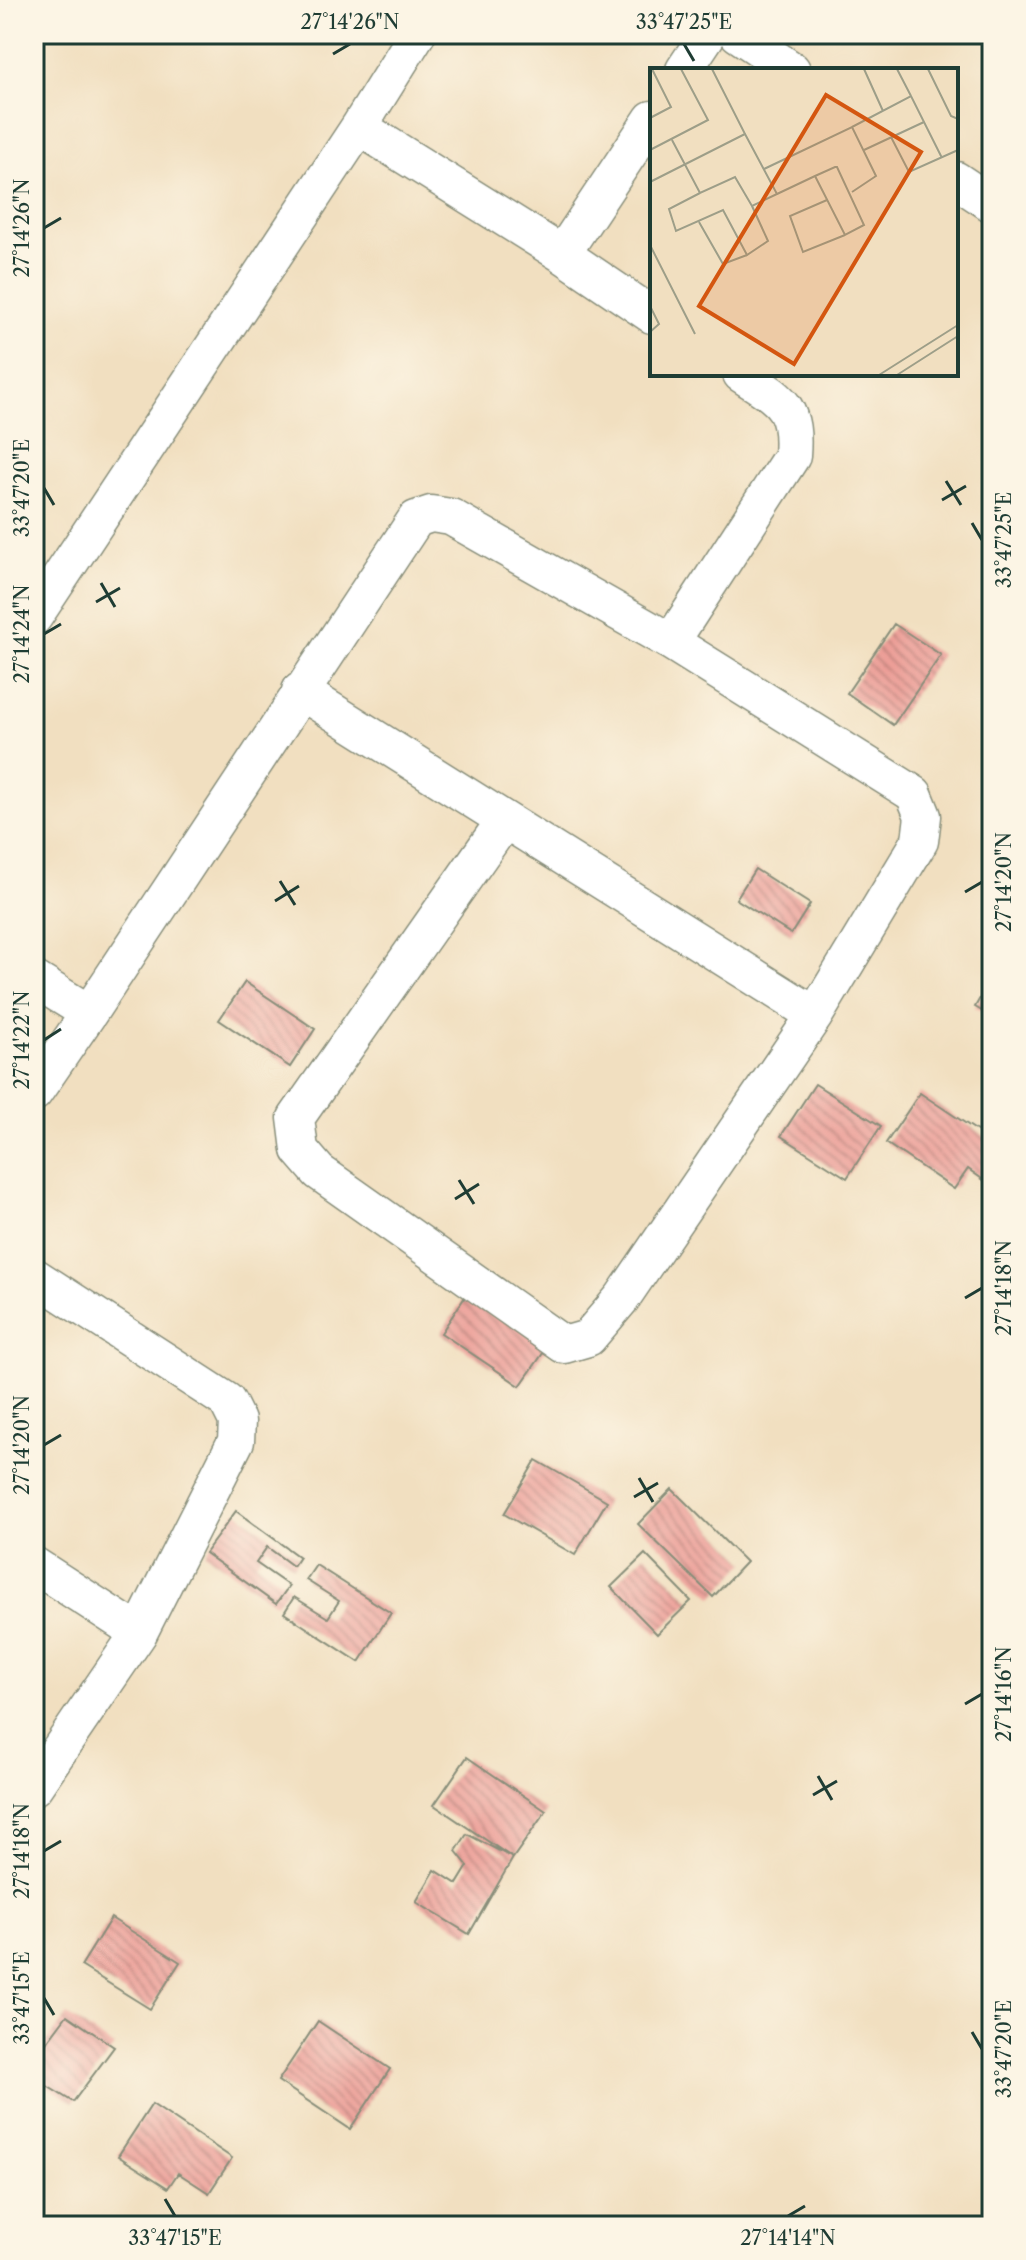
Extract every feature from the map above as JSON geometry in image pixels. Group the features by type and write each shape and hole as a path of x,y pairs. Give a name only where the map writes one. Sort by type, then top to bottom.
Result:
{"street":[{"path":"34,617 359,127 417,34"},
{"path":"685,68 708,34"},
{"path":"738,34 789,68"},
{"path":"562,254 650,122"},
{"path":"359,127 562,254 650,314"},
{"path":"958,181 992,204"},
{"path":"671,642 792,456 794,430 783,402 744,376"},
{"path":"34,1093 416,519 431,514 451,517 671,642 914,794 923,816 920,841 815,1015 622,1298 588,1338 564,1345 319,1172 300,1150 296,1118 505,820"},
{"path":"300,691 815,1015"},
{"path":"34,979 89,1013"},
{"path":"34,1276 227,1401 237,1421 236,1441 139,1633 34,1787"},
{"path":"34,1565 139,1633"}],"building":[{"path":"894,624 941,655 893,725 847,693"},
{"path":"755,869 810,904 791,934 736,899"},
{"path":"992,977 992,1017 975,1007"},
{"path":"245,982 315,1029 290,1067 219,1020"},
{"path":"815,1084 881,1126 847,1178 781,1136"},
{"path":"920,1093 992,1141 992,1177 988,1183 968,1169 954,1189 886,1143"},
{"path":"469,1291 548,1346 520,1386 441,1333"},
{"path":"536,1460 607,1501 575,1555 504,1514"},
{"path":"672,1489 746,1562 713,1597 638,1524"},
{"path":"236,1511 299,1557 293,1566 267,1547 256,1563 289,1586 276,1604 205,1553"},
{"path":"645,1554 691,1601 657,1634 611,1587"},
{"path":"316,1565 391,1613 359,1662 284,1613 294,1597 328,1618 339,1601 306,1580"},
{"path":"467,1757 546,1811 513,1858 434,1805"},
{"path":"467,1834 513,1858 469,1934 416,1902 435,1870 457,1884 468,1866 456,1851"},
{"path":"111,1918 180,1962 150,2009 81,1966"},
{"path":"67,2015 114,2047 73,2102 34,2078 34,2059"},
{"path":"318,2021 390,2069 350,2129 278,2081"},
{"path":"152,2104 232,2158 209,2193 178,2173 168,2188 118,2156"}]}
